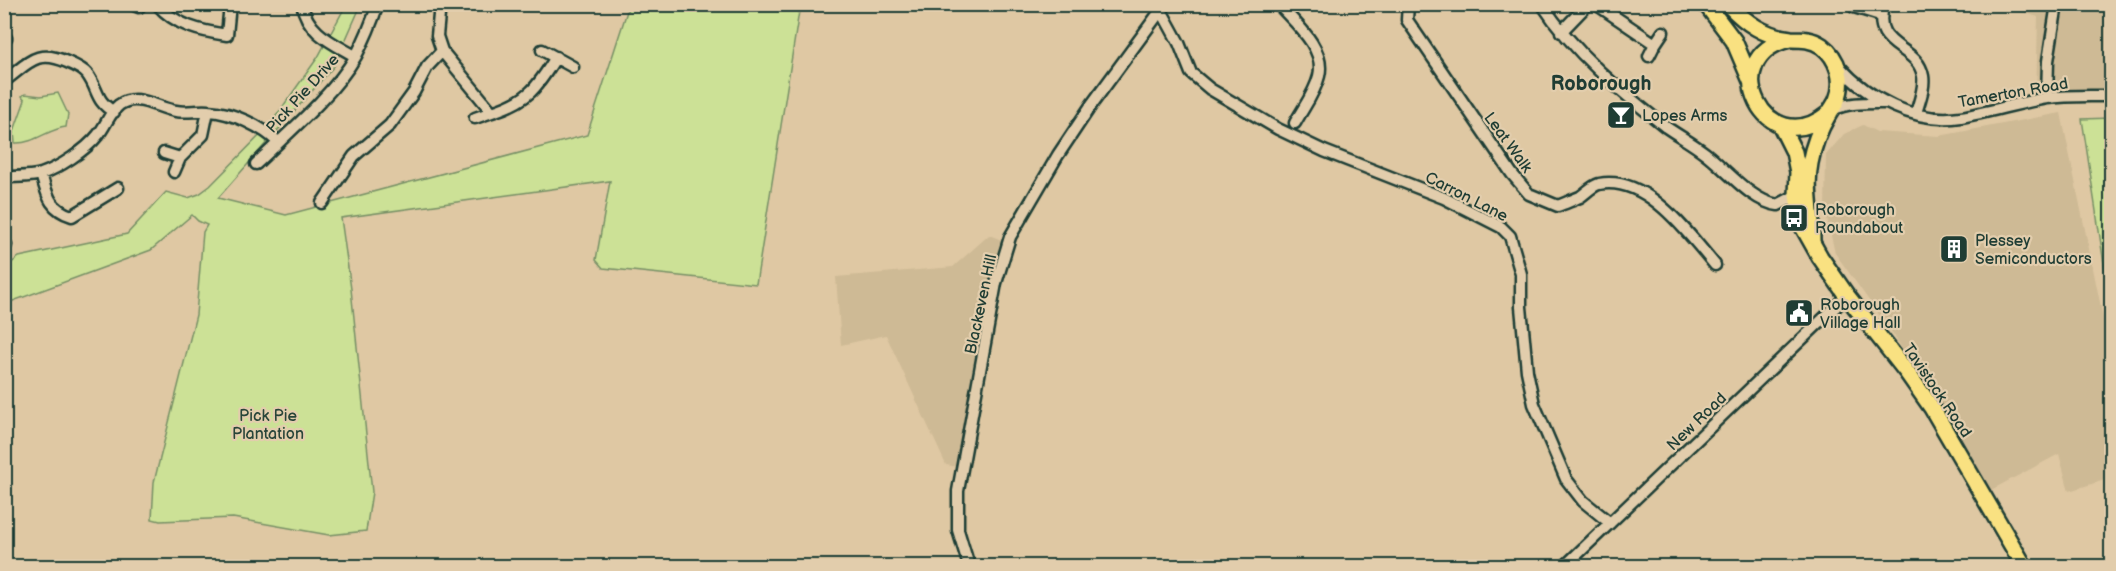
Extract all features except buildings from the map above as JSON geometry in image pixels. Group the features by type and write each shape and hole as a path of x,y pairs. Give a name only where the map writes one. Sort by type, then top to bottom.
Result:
{"highway":[{"name":"Tavistock Road","path":"1706,4 1734,41 1751,81 1757,105 1763,113 1779,124 1794,152 1802,225 1820,257 1932,408 2024,567"},
{"path":"1728,4 1746,23 1767,34 1812,41 1821,46 1835,61"},
{"path":"1751,81 1756,62 1762,53 1772,45 1790,39"},
{"name":"Tavistock Road","path":"1812,241 1808,177 1818,137 1838,99 1841,79 1835,61"},
{"path":"1779,124 1796,128 1806,127 1830,112"}],"street":[{"path":"132,4 139,7 142,4"},
{"path":"157,4 166,15 182,25 227,35 230,4"},
{"path":"302,4 304,15 311,28 355,57"},
{"name":"Pick Pie Drive","path":"256,164 337,82 355,57 378,4"},
{"path":"440,4 437,36 442,51 492,112"},
{"path":"1278,4 1313,45 1320,61 1319,75 1312,93 1294,123"},
{"name":"Leat Walk","path":"1408,4 1407,20 1494,148 1529,194 1558,206 1581,196 1597,184 1621,183 1640,191 1666,210 1715,265"},
{"path":"1542,4 1561,32 1625,94 1668,128 1704,152 1762,201 1778,205 1797,195"},
{"path":"1561,32 1588,4"},
{"path":"1596,4 1655,44"},
{"path":"1852,4 1854,7 1882,10 1885,33 1889,41 1915,58 1923,77 1923,87 1916,113"},
{"path":"2047,98 2048,61 2057,4"},
{"name":"Carron Lane","path":"1161,10 1179,43 1191,73 1210,89 1278,129 1324,151 1444,198 1501,227 1510,236 1521,274 1521,307 1527,371 1534,404 1566,480 1582,501 1610,523"},
{"name":"Blackeven Hill","path":"969,567 958,530 958,491 996,283 1010,237 1058,155 1092,104 1161,10"},
{"path":"1650,56 1663,32"},
{"path":"542,50 573,67"},
{"path":"322,203 354,156 390,125 414,92 427,67 442,51"},
{"path":"4,81 27,63 43,55 55,57 78,67 87,74 98,99 104,107 114,112"},
{"path":"475,118 507,107 532,91 539,85 556,57"},
{"name":"Tamerton Road","path":"1835,61 1852,81 1885,103 1932,117 1959,118 2047,98 2077,95 2112,96"},
{"path":"4,177 41,174 65,162 94,140 119,106 134,99 154,100 173,111 208,111 230,116 269,134 278,142"},
{"name":"Tamerton Road","path":"1830,112 1842,105 1885,103"},
{"path":"174,172 180,158 203,135 208,111"},
{"path":"164,153 180,158"},
{"path":"41,174 49,198 55,207 61,213 72,216 118,188"},
{"name":"New Road","path":"1565,567 1847,296"}],"shaded area":[{"path":"2021,5 2111,5 2111,98 2036,100 2038,17 2019,11"},
{"path":"2061,113 2111,356 2111,478 2069,491 2059,454 1989,491 1895,337 1835,253 1825,210 1826,155 1844,134 1863,125 1877,132 1939,136"},
{"path":"989,235 1004,241 959,467 946,465 886,335 841,345 836,277 953,267"}],"green space":[{"name":"Pick Pie Plantation","path":"346,5 361,5 334,66 218,198 286,215 587,135 629,5 800,5 756,284 603,268 596,260 610,181 341,218 351,289 372,492 366,531 329,535 233,518 160,521 152,519 154,482 196,315 203,232 207,225 192,215 151,250 5,304 5,268 19,257 127,234 166,192 188,198 210,186 269,126 318,57"},
{"path":"58,93 68,114 66,127 22,143 15,143 14,131 25,100 22,96"},
{"path":"2112,118 2111,310 2082,119"}],"place":[{"name":"Lopes Arms","path":"1621,115"},
{"name":"Roborough Roundabout","path":"1794,218"},
{"name":"Plessey Semiconductors","path":"1954,249"},
{"name":"Roborough Village Hall","path":"1799,313"}],"district":[{"name":"Roborough","path":"1601,83"}]}
